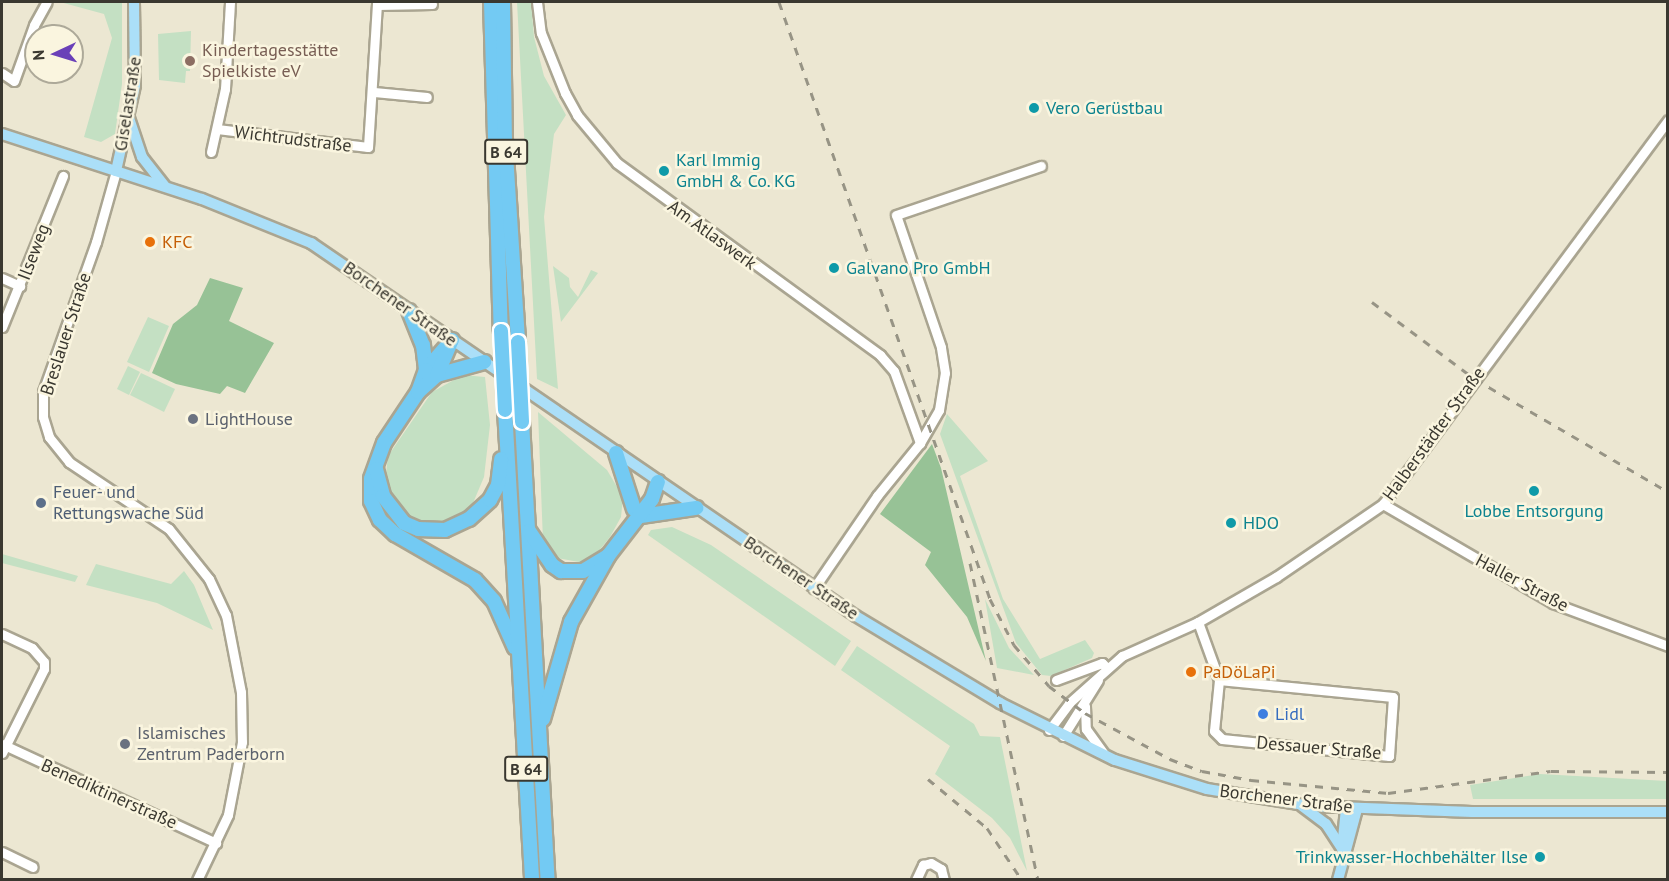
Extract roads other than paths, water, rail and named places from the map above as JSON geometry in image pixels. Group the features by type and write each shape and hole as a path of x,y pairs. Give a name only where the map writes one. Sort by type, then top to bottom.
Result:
{"highway":[{"name":"B 64","path":"491,2 501,331 532,879"},
{"name":"B 64","path":"503,2 505,139 548,879"},
{"path":"409,311 431,372"},
{"path":"452,340 384,443 375,465 369,490 380,520 412,546 475,579 494,601 519,659"},
{"path":"431,372 484,362"},
{"path":"375,465 383,496 404,523 430,531 457,526 482,508 498,485 505,410"},
{"path":"616,453 638,512"},
{"path":"539,738 571,622 608,556 638,512 648,488 658,482"},
{"path":"638,512 696,508"},
{"path":"528,530 552,565 561,571 583,571 608,556"}],"main road":[{"name":"Giselastraße","path":"116,171 129,118 138,50 134,2"},
{"path":"129,118 142,157 165,186"},
{"name":"Borchener Straße","path":"2,134 165,186 311,243 814,588 960,680 1049,729 1105,755 1207,789 1299,804 1351,809 1668,812"},
{"path":"1299,804 1326,824 1341,847"},
{"path":"1342,867 1341,847 1351,809"},
{"path":"1338,879 1351,809"}],"street":[{"path":"2,73 14,81 34,25 47,2"},
{"path":"211,152 230,52 230,2"},
{"name":"Am Atlaswerk","path":"537,2 540,33 554,70 577,115 592,135 617,163 651,192 888,362 920,442"},
{"path":"427,97 374,92 377,3 432,4"},
{"name":"Wichtrudstraße","path":"217,129 368,147 374,92"},
{"name":"Halberstädter Straße","path":"1049,729 1069,703 1122,656 1198,622 1293,567 1383,504 1668,120"},
{"path":"1656,135 1666,142"},
{"path":"814,588 877,496 920,442 939,410 945,373 941,347 896,215 1041,166"},
{"name":"Breslauer Straße","path":"116,171 96,242 43,392 43,417 58,451 169,529 196,562 220,600 235,651 242,742 237,782 216,843 197,879"},
{"name":"Ilseweg","path":"2,327 21,286 63,176"},
{"path":"2,278 21,286"},
{"name":"Haller Straße","path":"1383,504 1553,603 1668,646"},
{"name":"Dessauer Straße","path":"1198,622 1220,680 1214,731 1222,739 1389,756 1393,697 1220,680"},
{"path":"2,634 32,648 44,662 3,748"},
{"name":"Halberstädter Straße","path":"1056,680 1102,663 1104,670 1085,704 1063,736"},
{"path":"1085,704 1086,729 1105,755"},
{"name":"Benediktinerstraße","path":"3,748 216,843"},
{"path":"2,852 33,867"},
{"path":"916,879 923,865 931,862 941,869 944,879"}],"railway":[{"path":"779,2 990,599 1014,645 1049,686 1085,713 1170,759 1202,771 1251,780 1388,793 1551,771 1668,772"},
{"path":"1372,302 1475,379 1668,492"},
{"path":"970,563 1038,880"},
{"path":"928,779 987,828 1022,880"}],"place":[{"name":"Kindertagesstätte Spielkiste eV","path":"190,61"},
{"name":"Vero Gerüstbau","path":"1034,108"},
{"name":"Karl Immig GmbH & Co. KG","path":"664,171"},
{"name":"KFC","path":"150,242"},
{"name":"Galvano Pro GmbH","path":"834,268"},
{"name":"LightHouse","path":"193,419"},
{"name":"Lobbe Entsorgung","path":"1534,491"},
{"name":"Feuer- und Rettungswache Süd","path":"41,503"},
{"name":"HDO","path":"1231,523"},
{"name":"PaDöLaPi","path":"1191,672"},
{"name":"Lidl","path":"1263,714"},
{"name":"Islamisches Zentrum Paderborn","path":"125,744"},
{"name":"Trinkwasser-Hochbehälter Ilse","path":"1540,857"}]}
